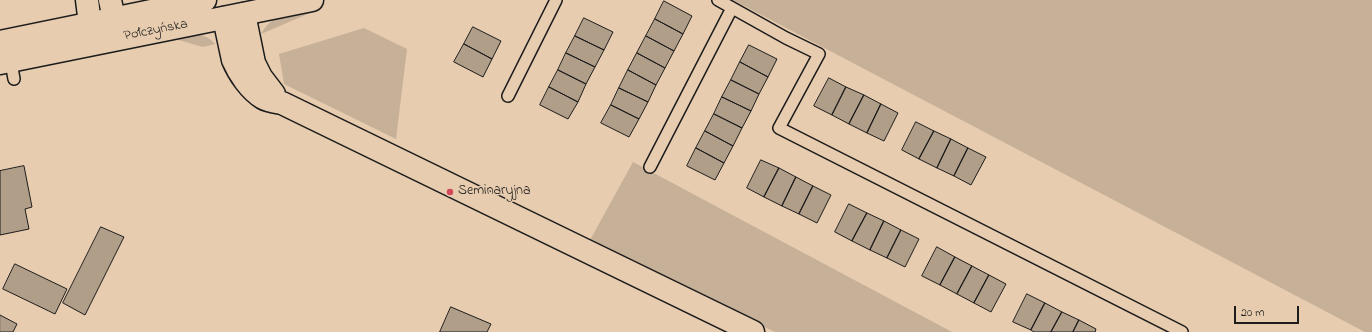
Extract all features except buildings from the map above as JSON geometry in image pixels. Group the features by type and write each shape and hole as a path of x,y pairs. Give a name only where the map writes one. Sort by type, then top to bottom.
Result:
{"street":[{"path":"87,0 90,24 104,42"},
{"name":"Połczyńska","path":"6,57 90,24 112,10 206,0"},
{"name":"Połczyńska","path":"6,57 104,42 234,8 312,0"},
{"path":"234,8 261,77 282,103 753,332"},
{"path":"104,42 112,10"}],"lane":[{"path":"508,96 556,0"},
{"path":"718,0 786,38 819,54 779,128 1182,332"},
{"path":"650,166 732,8"}],"shaded area":[{"path":"733,0 1372,0 1372,332 1365,332"},
{"path":"324,7 261,34 266,26 280,16 297,10"},
{"path":"364,28 407,49 396,139 284,84 279,54"},
{"path":"195,32 210,39 215,44 203,47 175,39 174,34"},
{"path":"633,162 952,332 775,332 589,242"}],"place":[{"name":"Seminaryjna","path":"450,192"}]}
